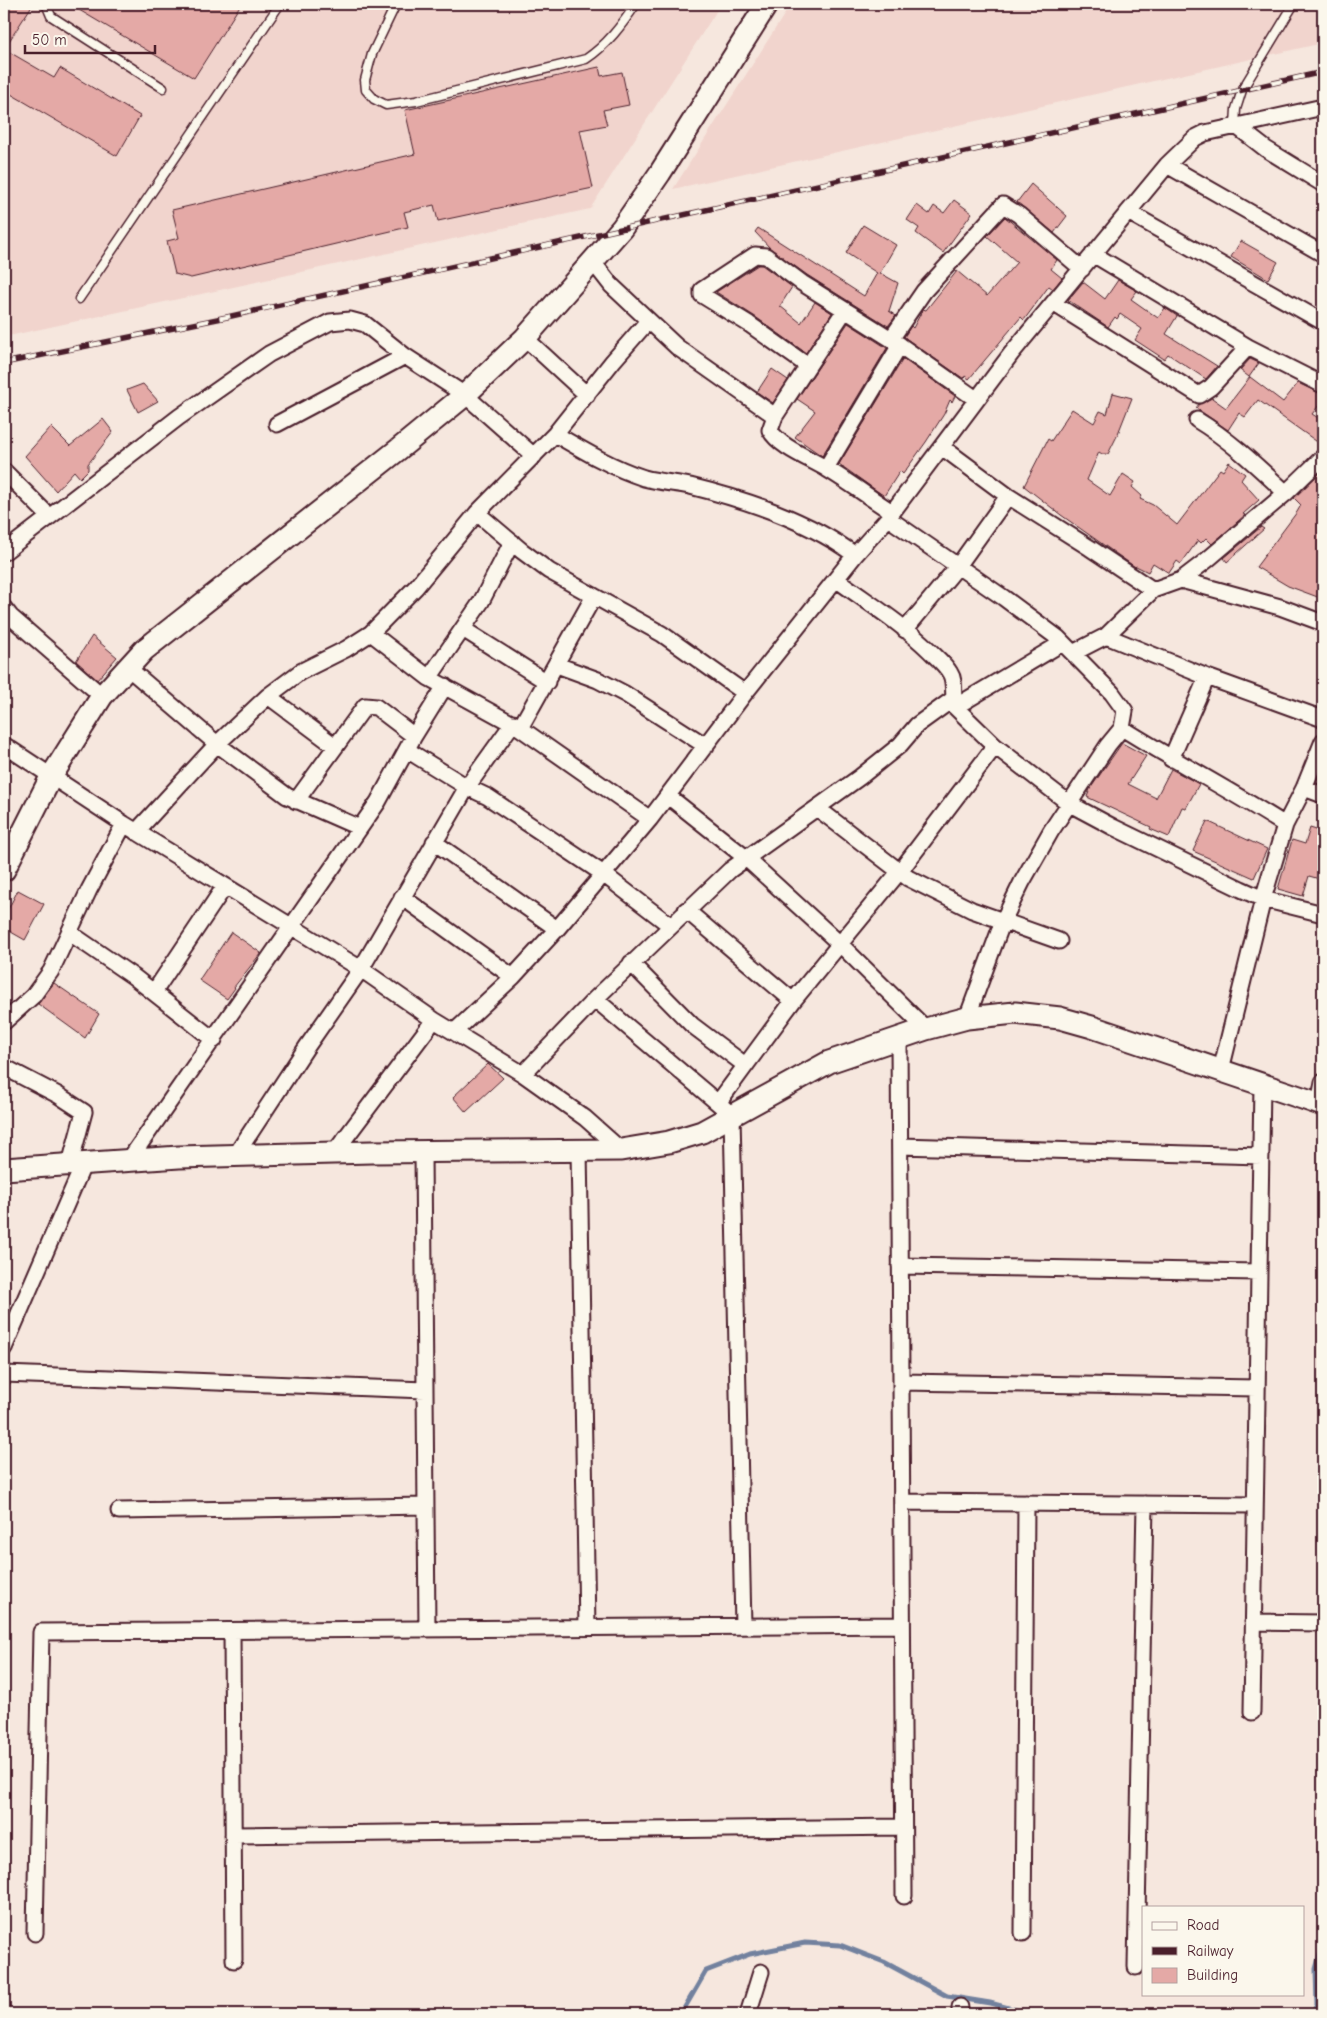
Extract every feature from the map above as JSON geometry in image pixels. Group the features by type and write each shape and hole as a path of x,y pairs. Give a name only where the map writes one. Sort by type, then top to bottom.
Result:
{"main road":[{"path":"4,870 50,776 102,696 127,667 144,650 465,395 525,338 622,228 767,4"},
{"path":"4,1169 129,1160 235,1156 621,1150 669,1142 702,1132 725,1109 829,1062 926,1029 967,1018 1015,1013 1060,1018 1221,1070 1321,1105"}],"street":[{"path":"454,1032 513,977 650,819 744,693 836,578 890,515 976,399 1167,165 1195,138 1216,129 1323,106"},
{"path":"1235,125 1266,149 1323,184"},
{"path":"1167,165 1323,254"},
{"path":"826,468 924,291 1003,206 1019,215 1082,269"},
{"path":"1128,212 1323,322"},
{"path":"1093,254 1248,346 1323,385"},
{"path":"808,366 749,324 702,295 702,290 755,255 762,255 802,283 896,342 976,399"},
{"path":"593,262 611,286 677,348 775,416"},
{"path":"1053,303 1199,395 1211,386 1248,346"},
{"path":"845,310 775,416 770,430 772,434 801,455 826,468 1040,624 1073,653 1112,693 1125,711 1122,728 1108,745 1051,830 1022,882 1003,921 967,1018"},
{"path":"4,552 179,417 269,354 330,322 350,320 365,324 405,356 465,395 534,456"},
{"path":"4,1022 33,996 51,971 89,890 130,828 268,696 300,672 346,649 371,633 416,587 477,513 555,434 613,361 648,322"},
{"path":"525,338 587,395"},
{"path":"277,424 405,356"},
{"path":"1198,420 1239,450 1286,493"},
{"path":"555,434 624,471 658,482 689,486 764,509 838,542 855,555"},
{"path":"942,447 1008,496 1153,590"},
{"path":"1073,653 1106,636 1153,590 1181,580 1286,493 1323,457"},
{"path":"4,471 49,516"},
{"path":"905,630 958,566 1008,496"},
{"path":"477,513 549,571 662,634 744,693"},
{"path":"430,678 481,602 512,542"},
{"path":"836,578 915,637 950,672 953,679 954,703 995,746 1070,804 1204,873 1263,899 1323,914"},
{"path":"1181,580 1280,607 1323,623"},
{"path":"235,1156 361,969 467,787 517,726 547,682 594,596"},
{"path":"6,616 102,696"},
{"path":"463,629 547,682"},
{"path":"371,633 430,678 517,726 650,819"},
{"path":"1106,636 1207,677 1323,719"},
{"path":"524,1074 595,998 730,870 817,808 893,750 917,725 1062,642"},
{"path":"557,665 598,680 625,694 706,746"},
{"path":"127,667 217,744 296,801 360,828"},
{"path":"1172,760 1207,677"},
{"path":"129,1160 378,802 414,736 445,686"},
{"path":"268,696 335,746"},
{"path":"296,801 365,706 376,707 414,736"},
{"path":"1122,728 1172,760 1251,803 1285,825"},
{"path":"1221,1070 1263,899 1285,825 1304,788 1323,741"},
{"path":"4,745 130,828 361,969 434,1020 524,1074 585,1118 621,1150"},
{"path":"743,1626 725,1109 745,1065 793,1001 899,872 995,746"},
{"path":"407,750 467,787 488,797 602,873 671,926"},
{"path":"1304,788 1323,795"},
{"path":"668,796 746,858 840,945 926,1029"},
{"path":"817,808 899,872 972,910 1059,941"},
{"path":"434,842 557,928"},
{"path":"154,992 225,886"},
{"path":"402,898 513,977"},
{"path":"686,910 793,1001"},
{"path":"70,933 154,992 214,1040"},
{"path":"631,963 692,1025 745,1065"},
{"path":"595,998 725,1109"},
{"path":"334,1153 434,1020"},
{"path":"899,1038 904,1896"},
{"path":"4,1067 58,1095 84,1112 77,1164 4,1348"},
{"path":"1321,1105 1323,1082"},
{"path":"1252,1712 1262,1085"},
{"path":"900,1146 1261,1156"},
{"path":"579,1150 586,1628"},
{"path":"423,1152 426,1629"},
{"path":"900,1266 1259,1272"},
{"path":"4,1374 425,1390"},
{"path":"901,1382 1257,1388"},
{"path":"902,1502 1255,1505"},
{"path":"1023,1932 1026,1503"},
{"path":"1136,1967 1145,1504"},
{"path":"119,1510 426,1506"},
{"path":"1253,1622 1323,1623"},
{"path":"35,1933 42,1632 902,1625"},
{"path":"232,1631 234,1960"},
{"path":"233,1835 904,1827"},
{"path":"748,2014 761,1972"}],"lane":[{"path":"46,4 51,16 164,88"},
{"path":"79,299 280,4"},
{"path":"396,4 372,54 365,80 366,90 374,99 386,105 416,101 586,59 600,50 636,4"},
{"path":"1235,125 1236,109 1242,90 1294,4"}],"shaded area":[{"path":"4,4 721,4 590,209 4,337"},
{"path":"791,4 1323,4 1323,43 673,189"}],"building":[{"path":"4,4 33,4 4,49"},
{"path":"69,4 241,4 194,78"},
{"path":"4,49 54,78 60,68 140,116 117,156 4,90"},
{"path":"599,67 601,76 622,72 629,105 603,110 607,125 580,130 593,188 438,221 434,205 404,212 408,227 191,278 175,274 167,241 179,238 172,210 415,154 405,110"},
{"path":"1031,184 1067,216 1054,233 1017,202"},
{"path":"954,200 972,213 943,253 916,233 919,228 907,220 917,205 929,214 934,206 944,213"},
{"path":"1005,217 1057,260 1051,269 1062,278 1053,289 1049,286 1024,320 1021,317 969,379 965,376 964,379 904,337 911,326 913,328 923,309 926,310 957,271 987,296 1017,262 987,236"},
{"path":"863,225 896,245 880,273 898,283 889,311 896,316 888,326 807,275 770,248 755,232 758,228 864,296 877,273 846,253"},
{"path":"1241,241 1278,262 1268,279 1231,257"},
{"path":"758,265 762,265 792,287 780,306 801,323 815,302 832,313 806,353 716,292"},
{"path":"1118,280 1137,291 1131,299 1158,318 1165,308 1177,316 1166,334 1217,366 1206,379 1168,354 1164,359 1135,340 1142,329 1120,314 1117,319 1115,317 1108,327 1068,300 1083,282 1105,299"},
{"path":"848,323 887,348 822,456 795,437 815,411 797,399"},
{"path":"903,359 955,396 952,402 950,400 944,414 926,442 903,474 900,471 884,496 839,464"},
{"path":"1250,359 1259,363 1249,377 1240,370"},
{"path":"772,369 788,380 773,403 757,392"},
{"path":"1250,377 1283,402 1298,383 1323,395 1323,400 1312,414 1323,421 1323,446 1258,400 1245,417 1239,413 1228,430 1196,408 1199,404 1212,398 1226,408"},
{"path":"143,384 158,401 138,412 127,390"},
{"path":"1113,393 1132,398 1108,454 1099,452 1087,480 1110,496 1123,474 1135,482 1132,487 1142,496 1140,499 1153,505 1177,525 1220,469 1223,471 1229,462 1245,474 1241,480 1259,500 1212,544 1206,538 1201,543 1198,540 1181,564 1177,561 1169,573 1153,563 1148,572 1135,567 1061,515 1024,486 1048,439 1051,441 1072,409 1094,423 1100,411 1107,414"},
{"path":"103,419 113,432 88,464 88,470 80,478 74,471 56,491 25,456 51,427 70,446"},
{"path":"1323,470 1323,599 1288,586 1256,567 1301,505 1294,498"},
{"path":"1261,527 1264,529 1227,562 1224,558"},
{"path":"92,636 117,657 97,680 76,661"},
{"path":"1122,743 1146,756 1128,784 1156,798 1171,769 1199,784 1186,808 1182,807 1169,837 1087,797 1090,789"},
{"path":"1207,821 1267,849 1254,878 1193,851"},
{"path":"1310,828 1323,832 1323,880 1309,876 1303,896 1278,889 1292,840 1305,844"},
{"path":"18,890 44,904 25,940 4,928 4,917"},
{"path":"231,932 261,953 234,987 227,999 199,980"},
{"path":"54,983 99,1014 85,1038 38,1004"},
{"path":"488,1064 503,1078 466,1112 453,1097"}],"waterway":[{"path":"681,2014 706,1971 750,1954 805,1943 840,1945 884,1962 947,1996 990,2003 1031,2014"},
{"path":"1312,2014 1317,2005 1316,1969 1323,1944"}],"railway":[{"path":"4,363 227,317 1323,72"}]}
